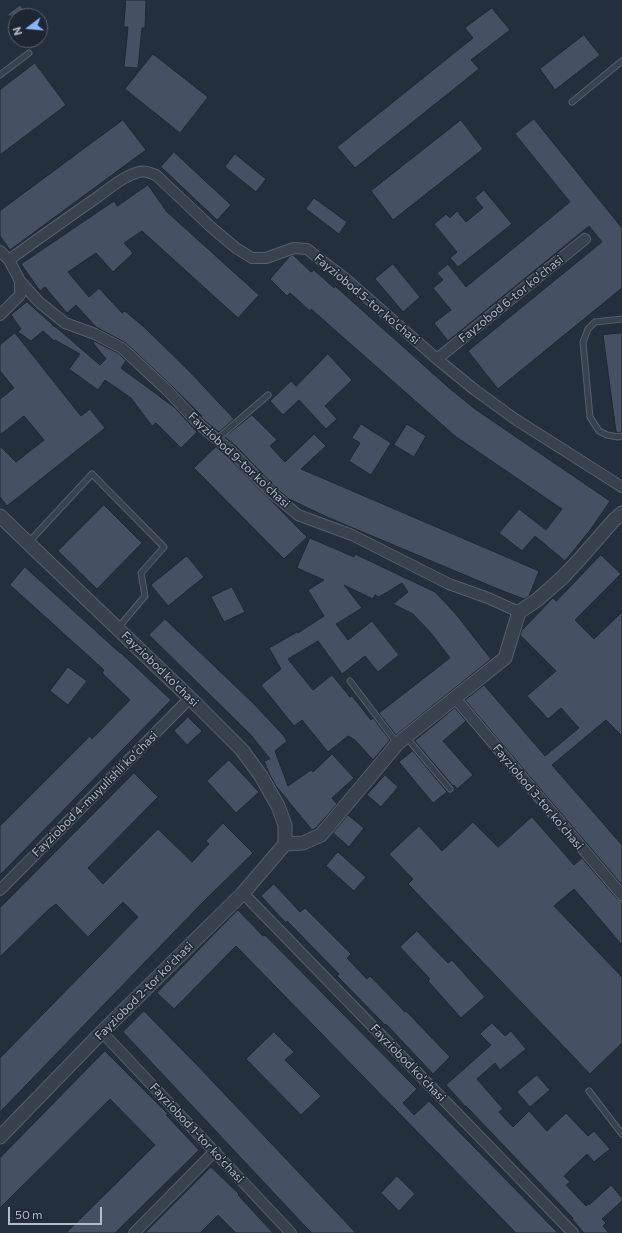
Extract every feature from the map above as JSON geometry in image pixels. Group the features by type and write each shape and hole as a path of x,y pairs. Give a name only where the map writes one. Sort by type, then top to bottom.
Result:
{"street":[{"name":"Fayziobod 5-tor ko'chasi","path":"9,260 119,182 131,175 148,171 156,175 211,227 236,248 252,258 266,258 294,248 307,249 347,280 437,359 475,390 515,419 622,487"},
{"name":"Fayzobod 6-tor ko'chasi","path":"437,359 586,239"},
{"name":"Fayziobod 9-tor ko'chasi","path":"0,251 9,260 20,281 40,302 65,323 95,334 122,348 201,426 231,451 272,493 298,515 352,535 449,584 488,598 519,612"},
{"path":"0,315 20,295 20,281"},
{"path":"285,844 303,843 321,835 402,740 505,658 519,612 537,600 562,578 622,513"},
{"name":"Fayziobod ko'chasi","path":"0,516 190,698 242,750 261,776 278,806 285,825 285,844"},
{"name":"Fayziobod 4-muyulishli koʻchasi","path":"0,890 190,698"},
{"name":"Fayziobod 3-tor ko'chasi","path":"455,698 622,895"},
{"name":"Fayziobod 2-tor ko'chasi","path":"0,1137 102,1032 243,893 285,844"},
{"name":"Fayziobod ko'chasi","path":"243,893 573,1233"},
{"name":"Fayziobod 1-tor ko'chasi","path":"102,1032 291,1233"},
{"path":"134,1233 215,1151"}],"lane":[{"path":"0,75 29,53"},
{"path":"572,102 622,61"},
{"path":"622,319 595,322 588,329 583,342 590,417 599,431 607,435 618,437 622,436"},
{"path":"216,439 268,395"},
{"path":"28,543 92,474 164,547 141,572 145,596 117,628"},
{"path":"350,681 402,740 450,789"},
{"path":"589,1091 622,1134"}],"building":[{"path":"126,0 146,0 145,28 142,28 138,68 124,67 128,27 124,27"},
{"path":"492,8 510,30 471,60 479,69 355,168 337,147 473,38 465,28"},
{"path":"584,35 600,55 555,90 540,69"},
{"path":"153,54 208,97 180,133 125,89"},
{"path":"35,63 66,105 0,155 0,90"},
{"path":"534,119 622,228 622,288 498,389 468,351 602,242 589,226 448,341 434,323 451,310 433,288 443,280 437,273 448,264 466,287 570,202 515,134"},
{"path":"123,120 146,150 10,250 0,236 0,211"},
{"path":"461,120 483,149 393,220 371,191"},
{"path":"174,152 231,205 217,220 161,167"},
{"path":"235,154 266,179 256,192 225,167"},
{"path":"148,185 167,212 259,295 238,318 142,231 124,243 133,253 113,272 96,253 68,272 89,297 99,288 122,313 125,311 145,328 189,371 234,419 219,432 205,421 201,417 202,416 171,385 126,343 96,327 76,305 67,313 45,287 40,291 21,264 114,201 117,206"},
{"path":"484,190 512,224 458,267 450,258 457,252 434,224 446,214 450,218 457,211 466,222 483,208 475,198"},
{"path":"314,198 347,222 339,234 306,209"},
{"path":"293,255 311,272 314,270 334,288 335,286 448,387 475,409 610,501 591,529 565,561 535,536 522,551 499,533 519,509 546,530 562,509 455,436 311,309 310,311 290,293 287,296 270,279 290,256"},
{"path":"393,264 420,297 403,312 375,279"},
{"path":"27,302 100,365 106,359 93,343 94,341 118,353 126,361 121,368 174,407 197,432 181,448 156,423 152,426 131,398 105,380 98,390 69,369 80,354 55,340 54,341 43,331 31,341 18,332 21,329 11,315"},
{"path":"15,333 81,416 90,409 105,428 7,506 0,497 0,446 16,462 44,440 24,416 0,435 0,399 14,388 0,371 0,345"},
{"path":"622,333 622,432 618,433 616,432 603,335"},
{"path":"328,354 352,380 325,406 337,419 326,429 299,400 283,415 270,401 291,381 296,386"},
{"path":"252,415 277,440 270,446 285,462 314,434 326,446 301,469 539,571 529,596 524,599 498,589 327,517 289,499 225,437"},
{"path":"361,424 391,443 371,475 349,461 360,443 352,438"},
{"path":"407,424 426,436 414,457 394,445"},
{"path":"216,447 227,456 307,537 284,559 194,468"},
{"path":"104,505 142,543 97,589 58,551"},
{"path":"310,538 354,557 355,554 435,592 455,613 491,659 396,735 379,713 450,658 431,633 413,614 393,604 408,592 402,583 379,597 375,595 373,599 344,585 362,608 336,624 348,640 372,621 399,655 378,672 365,656 342,674 318,641 288,659 313,690 332,675 350,697 352,696 371,720 373,718 390,740 373,760 355,740 348,736 328,752 302,720 294,726 261,685 281,669 269,648 297,632 298,633 324,616 308,590 324,580 297,568"},
{"path":"601,555 621,574 575,620 594,639 622,612 622,736 606,720 552,765 622,845 622,885 465,700 484,685 545,756 579,728 561,708 548,719 527,696 556,671 520,635 522,630 553,598 556,601"},
{"path":"187,556 204,577 168,606 151,585"},
{"path":"25,567 171,700 0,875 0,826 90,736 92,739 130,700 102,673 104,670 10,585"},
{"path":"232,587 245,612 224,622 211,597"},
{"path":"165,619 254,704 283,735 287,741 275,751 288,786 311,770 313,772 332,754 354,778 332,798 337,804 316,828 312,830 276,786 264,761 270,759 251,735 149,635"},
{"path":"68,667 87,681 68,705 50,691"},
{"path":"455,708 466,721 443,741 473,775 457,789 415,741"},
{"path":"188,717 202,731 187,745 174,731"},
{"path":"413,751 447,792 433,803 399,762"},
{"path":"229,760 259,792 236,813 207,781"},
{"path":"134,773 158,797 88,868 103,884 158,829 192,862 209,844 206,841 223,823 253,853 203,902 0,1112 0,1058 138,917 123,902 88,937 56,904 0,957 0,908"},
{"path":"385,775 398,787 381,807 367,795"},
{"path":"348,815 364,828 349,847 333,833"},
{"path":"532,817 574,865 582,858 617,899 622,901 622,945 574,889 554,906 622,977 622,1043 590,1074 408,884 413,879 389,854 419,826 442,851 473,822 498,847"},
{"path":"338,852 366,877 354,891 326,866"},
{"path":"274,884 300,912 305,908 351,954 347,958 367,979 370,976 450,1057 433,1074 386,1024 385,1025 337,976 339,974 287,921 286,923 261,896"},
{"path":"238,910 263,936 265,935 417,1089 403,1103 414,1115 429,1101 558,1233 516,1233 236,946 174,1009 157,993"},
{"path":"417,931 448,963 452,960 485,997 461,1018 428,981 430,979 400,947"},
{"path":"144,1011 356,1233 312,1233 303,1224 123,1032"},
{"path":"492,1023 505,1036 511,1031 526,1049 500,1070 495,1063 477,1079 503,1109 499,1112 513,1127 529,1111 547,1131 566,1113 588,1136 594,1131 610,1149 594,1162 587,1154 564,1176 570,1182 566,1185 586,1206 611,1185 622,1198 622,1201 602,1219 606,1223 603,1226 609,1233 584,1233 572,1219 573,1218 446,1085 491,1045 480,1034"},
{"path":"274,1032 294,1052 285,1060 321,1096 301,1115 246,1059"},
{"path":"105,1051 168,1114 166,1115 199,1150 115,1233 66,1233 155,1145 110,1099 0,1208 0,1158"},
{"path":"537,1075 550,1090 530,1107 517,1092"},
{"path":"211,1167 239,1194 238,1195 273,1233 236,1233 218,1215 200,1233 145,1233"},
{"path":"397,1176 415,1194 399,1211 381,1193"}]}
